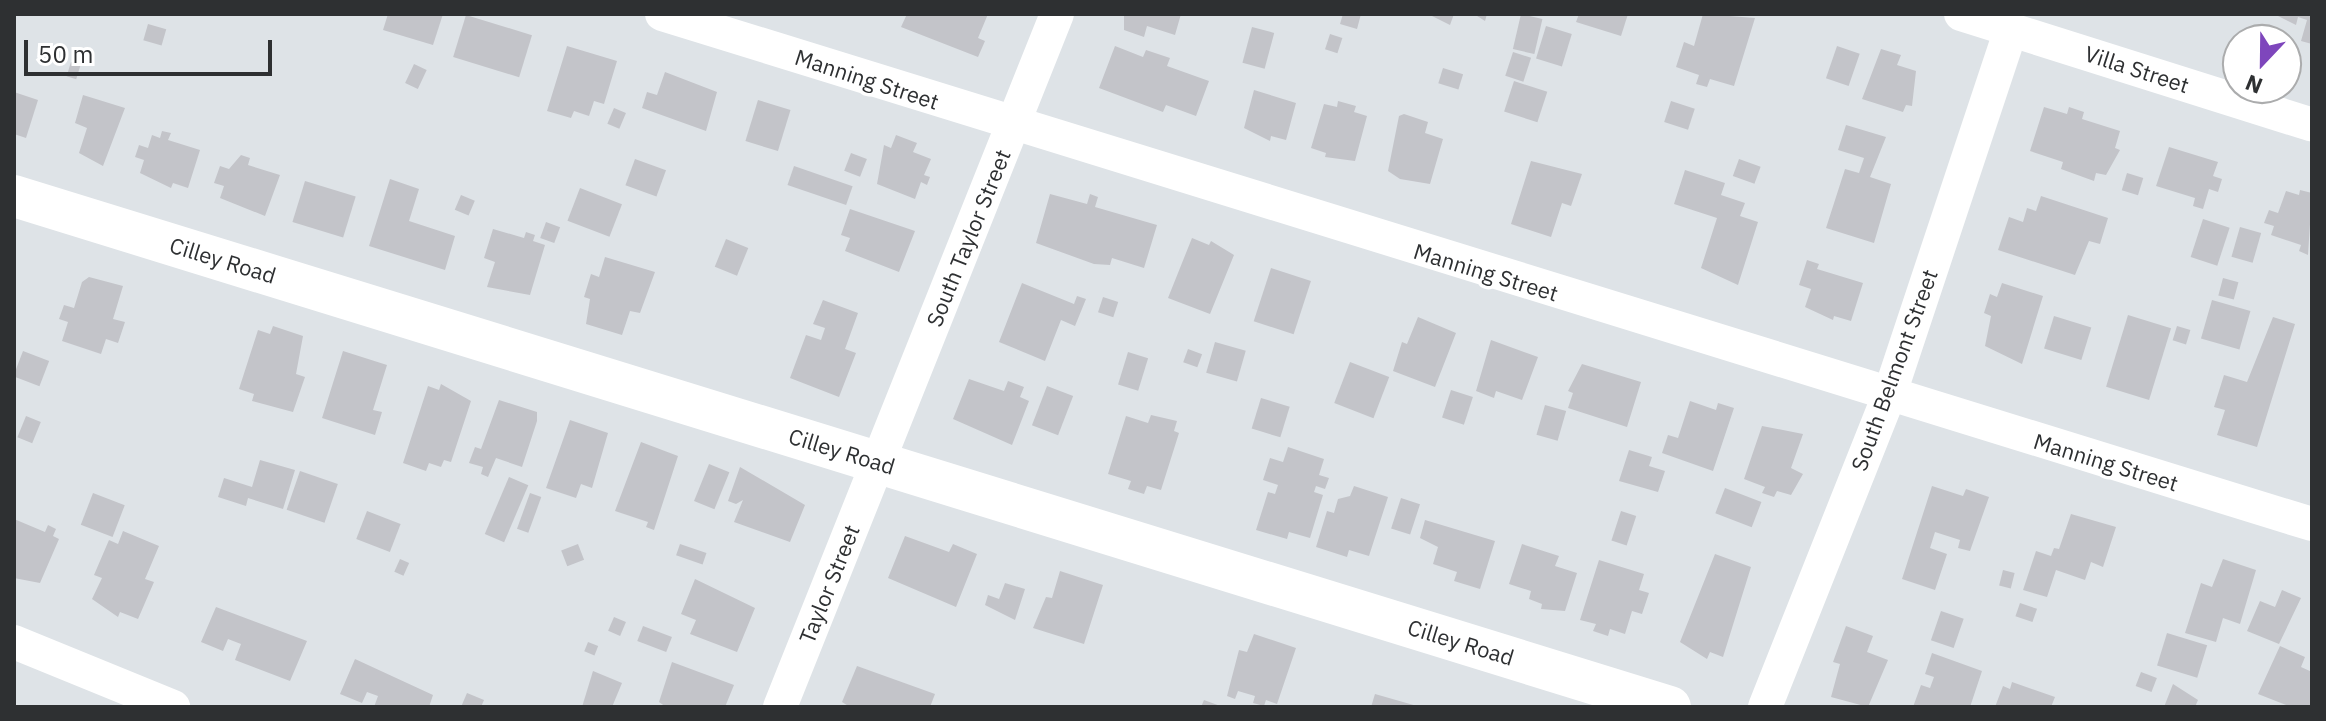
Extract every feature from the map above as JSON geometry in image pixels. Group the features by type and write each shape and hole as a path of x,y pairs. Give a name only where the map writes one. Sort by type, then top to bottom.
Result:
{"street":[{"name":"Manning Street","path":"662,14 1889,396 2312,524"},
{"name":"South Taylor Street","path":"878,462 1057,14"},
{"name":"Villa Street","path":"1961,14 2312,125"},
{"name":"South Belmont Street","path":"1765,707 1889,396 2011,29"},
{"name":"Cilley Road","path":"14,196 1670,707"},
{"name":"Taylor Street","path":"780,707 878,462"},
{"path":"14,642 173,707"}],"building":[{"path":"388,14 443,14 433,45 383,30"},
{"path":"907,14 988,14 978,38 985,41 978,57 901,27"},
{"path":"1124,14 1181,14 1175,35 1147,26 1144,37 1124,30"},
{"path":"1343,14 1361,14 1357,29 1340,24"},
{"path":"1428,14 1454,14 1450,25"},
{"path":"1474,14 1487,14 1485,21"},
{"path":"1521,14 1542,19 1534,54 1513,49"},
{"path":"1579,14 1628,14 1621,36 1576,22"},
{"path":"1703,14 1755,18 1734,86 1710,79 1707,87 1696,84 1699,75 1676,67 1684,42 1694,46"},
{"path":"2274,14 2312,14 2312,44 2302,41 2307,20 2298,17 2294,24"},
{"path":"466,15 532,35 519,77 453,57"},
{"path":"148,24 166,29 162,46 143,40"},
{"path":"1546,26 1572,34 1562,66 1536,59"},
{"path":"1252,27 1274,33 1265,69 1242,63"},
{"path":"1330,34 1342,38 1337,53 1325,49"},
{"path":"567,46 617,61 604,104 594,101 589,116 574,111 571,118 547,111"},
{"path":"1115,46 1143,57 1146,50 1170,58 1167,66 1209,81 1196,116 1166,105 1163,112 1099,88"},
{"path":"1837,46 1860,54 1849,86 1826,78"},
{"path":"1881,49 1901,55 1897,65 1916,71 1912,106 1906,105 1903,112 1862,99"},
{"path":"1513,52 1531,58 1523,82 1505,76"},
{"path":"71,62 81,65 76,79 67,76"},
{"path":"414,64 427,70 418,89 405,83"},
{"path":"1443,68 1463,74 1458,89 1438,83"},
{"path":"665,72 717,92 706,131 642,108 647,92 657,95"},
{"path":"1514,81 1547,92 1537,122 1504,111"},
{"path":"1254,90 1296,103 1286,140 1271,136 1270,141 1244,128"},
{"path":"14,92 38,100 26,138 14,134"},
{"path":"83,95 125,108 103,166 79,153 87,128 75,123"},
{"path":"758,100 791,110 778,151 745,141"},
{"path":"1338,101 1356,106 1354,112 1367,116 1355,161 1325,157 1326,153 1311,148 1324,104 1337,107"},
{"path":"1671,101 1695,109 1688,130 1664,122"},
{"path":"2044,107 2067,114 2069,107 2084,112 2082,119 2120,131 2115,148 2120,150 2106,175 2096,173 2094,181 2061,169 2063,162 2030,151"},
{"path":"614,108 626,113 619,129 607,124"},
{"path":"1404,114 1428,122 1425,133 1443,139 1430,184 1400,179 1388,171 1399,116"},
{"path":"1846,125 1886,137 1870,177 1891,184 1874,243 1826,228 1845,169 1859,173 1864,158 1838,150"},
{"path":"162,131 171,133 168,140 200,150 188,188 173,183 171,188 140,173 144,160 135,157 139,145 148,148 152,135 160,138"},
{"path":"896,135 917,143 913,152 931,159 924,175 930,177 927,185 921,182 915,199 877,184 884,145 891,148"},
{"path":"2169,147 2218,162 2213,176 2222,179 2218,192 2209,189 2203,209 2193,206 2195,198 2156,186"},
{"path":"851,153 867,159 860,177 844,171"},
{"path":"241,155 250,158 248,165 280,175 265,216 220,198 224,186 214,183 220,166 229,169"},
{"path":"635,159 666,170 656,197 625,185"},
{"path":"1739,159 1761,167 1754,184 1733,176"},
{"path":"1531,161 1582,174 1571,206 1562,203 1551,237 1511,224"},
{"path":"794,166 853,186 846,205 787,185"},
{"path":"1685,170 1725,183 1721,195 1745,203 1740,216 1758,222 1738,285 1701,268 1717,218 1674,204"},
{"path":"2127,173 2143,178 2138,195 2122,190"},
{"path":"390,179 419,189 409,221 455,236 445,270 369,246"},
{"path":"305,181 356,196 343,238 292,222"},
{"path":"580,188 622,204 609,237 567,221"},
{"path":"2300,190 2312,193 2308,255 2299,251 2301,245 2271,235 2274,226 2264,223 2269,210 2278,213 2286,191 2299,195"},
{"path":"1050,194 1087,204 1090,194 1098,197 1095,207 1157,225 1144,268 1112,258 1110,265 1094,264 1036,243"},
{"path":"461,195 475,201 469,216 455,210"},
{"path":"2041,196 2108,218 2100,244 2089,241 2075,275 1998,250 2009,217 2023,222 2027,208 2036,211"},
{"path":"850,209 915,231 899,272 845,251 850,238 841,235"},
{"path":"2203,219 2230,228 2217,266 2191,257"},
{"path":"546,222 560,227 554,243 540,238"},
{"path":"2240,227 2261,233 2253,263 2231,257"},
{"path":"493,229 524,238 526,232 535,235 533,241 545,245 530,295 487,287 495,262 484,258"},
{"path":"1192,238 1209,245 1211,241 1234,255 1210,314 1168,298"},
{"path":"726,239 748,248 737,276 715,267"},
{"path":"605,257 655,272 640,313 630,311 622,335 586,324 590,299 584,297 591,274 599,277"},
{"path":"1807,260 1819,264 1817,269 1863,283 1851,321 1834,316 1833,320 1805,307 1811,289 1799,285"},
{"path":"1271,268 1311,281 1294,334 1254,321"},
{"path":"89,277 123,286 113,319 125,322 118,343 106,339 101,354 62,341 68,322 59,319 64,305 74,308 82,282"},
{"path":"2223,278 2238,282 2234,300 2218,295"},
{"path":"1022,283 1074,304 1077,296 1086,299 1075,326 1061,320 1045,361 999,342"},
{"path":"2002,283 2043,296 2022,364 1985,346 1991,316 1984,313 1990,294 1997,297"},
{"path":"1103,297 1118,302 1113,317 1098,312"},
{"path":"823,300 858,313 845,349 856,353 839,397 790,378 806,335 821,340 825,328 813,324"},
{"path":"2212,300 2250,311 2239,349 2201,338"},
{"path":"2128,315 2171,328 2149,400 2106,387"},
{"path":"2054,316 2091,327 2081,360 2044,349"},
{"path":"1418,317 1456,333 1435,387 1393,371 1402,342 1407,344"},
{"path":"2273,317 2295,324 2257,447 2217,435 2225,410 2214,407 2224,375 2247,382"},
{"path":"273,326 303,336 296,374 305,377 293,412 252,401 254,394 239,389 258,330 270,334"},
{"path":"2177,326 2190,330 2186,344 2173,340"},
{"path":"1491,340 1538,357 1522,400 1496,391 1494,398 1476,391"},
{"path":"1215,342 1246,351 1237,382 1206,373"},
{"path":"1188,349 1202,354 1197,367 1183,362"},
{"path":"23,351 49,361 39,386 14,376"},
{"path":"343,351 387,365 373,410 382,412 375,435 322,418"},
{"path":"1128,352 1148,358 1138,391 1118,385"},
{"path":"1350,362 1389,377 1373,418 1334,403"},
{"path":"1582,364 1641,382 1627,427 1568,408 1573,393 1568,391"},
{"path":"969,379 1004,391 1008,381 1024,387 1020,397 1029,401 1012,445 953,419"},
{"path":"441,384 471,401 451,462 444,460 441,467 429,463 426,471 403,463 428,386 439,390"},
{"path":"1047,386 1073,396 1058,435 1032,425"},
{"path":"1451,390 1473,397 1464,425 1442,418"},
{"path":"1261,398 1290,407 1280,437 1252,429"},
{"path":"499,400 537,412 537,421 522,467 496,458 488,477 481,474 483,467 469,463 475,447 481,449"},
{"path":"1690,401 1716,410 1718,403 1734,408 1713,471 1662,453 1668,435 1678,438"},
{"path":"1545,405 1566,411 1558,441 1536,435"},
{"path":"1151,415 1177,421 1174,431 1179,433 1161,490 1147,486 1144,494 1128,489 1131,481 1108,474 1126,416 1148,423"},
{"path":"26,416 41,422 32,443 17,437"},
{"path":"570,420 608,433 592,488 581,484 576,498 546,488"},
{"path":"1762,426 1803,434 1791,468 1803,474 1791,495 1777,491 1774,497 1762,493 1765,487 1744,479"},
{"path":"641,442 678,456 654,530 646,527 648,522 615,511"},
{"path":"1288,447 1324,459 1319,475 1329,478 1325,489 1316,486 1314,492 1323,495 1310,538 1289,532 1287,539 1256,530 1268,492 1275,494 1278,485 1263,480 1270,458 1283,462"},
{"path":"1629,450 1652,457 1649,466 1665,471 1658,492 1619,481"},
{"path":"260,460 295,470 283,509 248,498 246,506 218,497 224,478 252,487"},
{"path":"709,464 729,472 714,509 694,501"},
{"path":"740,467 805,505 790,542 734,522 743,500 736,504 728,501"},
{"path":"300,471 338,484 324,523 287,510"},
{"path":"509,477 528,485 504,542 485,534"},
{"path":"1354,486 1388,497 1369,556 1349,550 1347,557 1316,547 1327,511 1334,513 1338,499 1350,496"},
{"path":"1932,486 1963,496 1966,489 1989,497 1970,551 1958,548 1960,540 1935,532 1930,548 1947,554 1935,590 1902,579"},
{"path":"1725,488 1761,502 1752,527 1715,513"},
{"path":"93,493 125,505 113,537 81,525"},
{"path":"530,493 541,497 528,533 517,529"},
{"path":"1401,498 1420,504 1410,535 1391,528"},
{"path":"367,511 401,524 390,552 356,539"},
{"path":"1621,511 1636,516 1627,545 1611,540"},
{"path":"2071,514 2116,527 2103,567 2091,562 2085,580 2056,570 2047,597 2023,590 2036,551 2051,556 2054,548 2059,549"},
{"path":"14,519 45,532 48,525 56,529 53,536 59,539 40,583 14,578"},
{"path":"1425,520 1495,541 1480,589 1454,581 1457,572 1433,564 1438,547 1420,538"},
{"path":"123,531 159,546 145,579 154,582 138,619 120,612 118,617 92,599 102,578 94,575 109,540 118,544"},
{"path":"905,536 949,552 953,544 977,554 956,607 888,578"},
{"path":"578,544 584,560 567,566 561,550"},
{"path":"680,544 706,553 703,564 676,555"},
{"path":"1522,544 1559,556 1555,566 1577,573 1565,611 1541,609 1542,604 1529,599 1531,591 1509,584"},
{"path":"1715,554 1751,567 1723,657 1710,652 1707,659 1680,642"},
{"path":"400,559 409,563 403,576 394,572"},
{"path":"2223,559 2256,570 2240,624 2223,618 2216,642 2185,633 2201,583 2212,587"},
{"path":"1599,560 1644,574 1639,590 1649,593 1642,614 1632,611 1625,634 1610,629 1608,636 1593,631 1596,624 1580,620"},
{"path":"2003,570 2015,573 2011,588 1999,586"},
{"path":"1060,571 1103,585 1084,644 1033,628 1046,597 1052,598"},
{"path":"695,579 755,608 737,652 690,634 696,620 681,614"},
{"path":"1005,583 1025,589 1015,620 985,605 988,595 999,599"},
{"path":"2282,590 2301,598 2279,644 2247,631 2260,601 2275,607"},
{"path":"2020,603 2037,609 2032,622 2015,616"},
{"path":"216,607 307,641 290,681 235,660 241,644 228,639 223,651 201,642"},
{"path":"1941,611 1964,619 1954,648 1931,640"},
{"path":"614,617 626,622 620,636 608,631"},
{"path":"643,626 672,637 666,652 637,641"},
{"path":"1846,626 1873,636 1867,652 1888,660 1868,707 1831,697 1840,664 1833,662"},
{"path":"2167,633 2207,645 2197,678 2157,666"},
{"path":"1254,634 1296,648 1277,704 1266,700 1264,706 1253,703 1255,696 1238,691 1235,699 1227,696 1239,650 1247,652"},
{"path":"588,642 598,646 594,655 584,651"},
{"path":"2280,646 2305,657 2301,667 2312,672 2311,707 2291,707 2258,694"},
{"path":"1932,653 1982,671 1970,707 1913,707 1921,685 1930,688 1934,677 1925,674"},
{"path":"355,659 433,695 429,707 374,707 378,696 367,692 362,703 340,694"},
{"path":"672,662 734,685 725,707 666,707 659,702"},
{"path":"857,666 935,694 930,707 850,707 842,702"},
{"path":"593,671 622,683 612,707 582,707"},
{"path":"2141,672 2157,678 2151,692 2136,686"},
{"path":"2012,682 2055,697 2051,707 1995,707 2003,686 2010,689"},
{"path":"2173,684 2198,700 2195,707 2164,707"},
{"path":"467,693 484,700 481,707 461,707"},
{"path":"1375,694 1417,706 1417,707 1371,707"},
{"path":"1204,700 1223,707 1201,707"}]}
